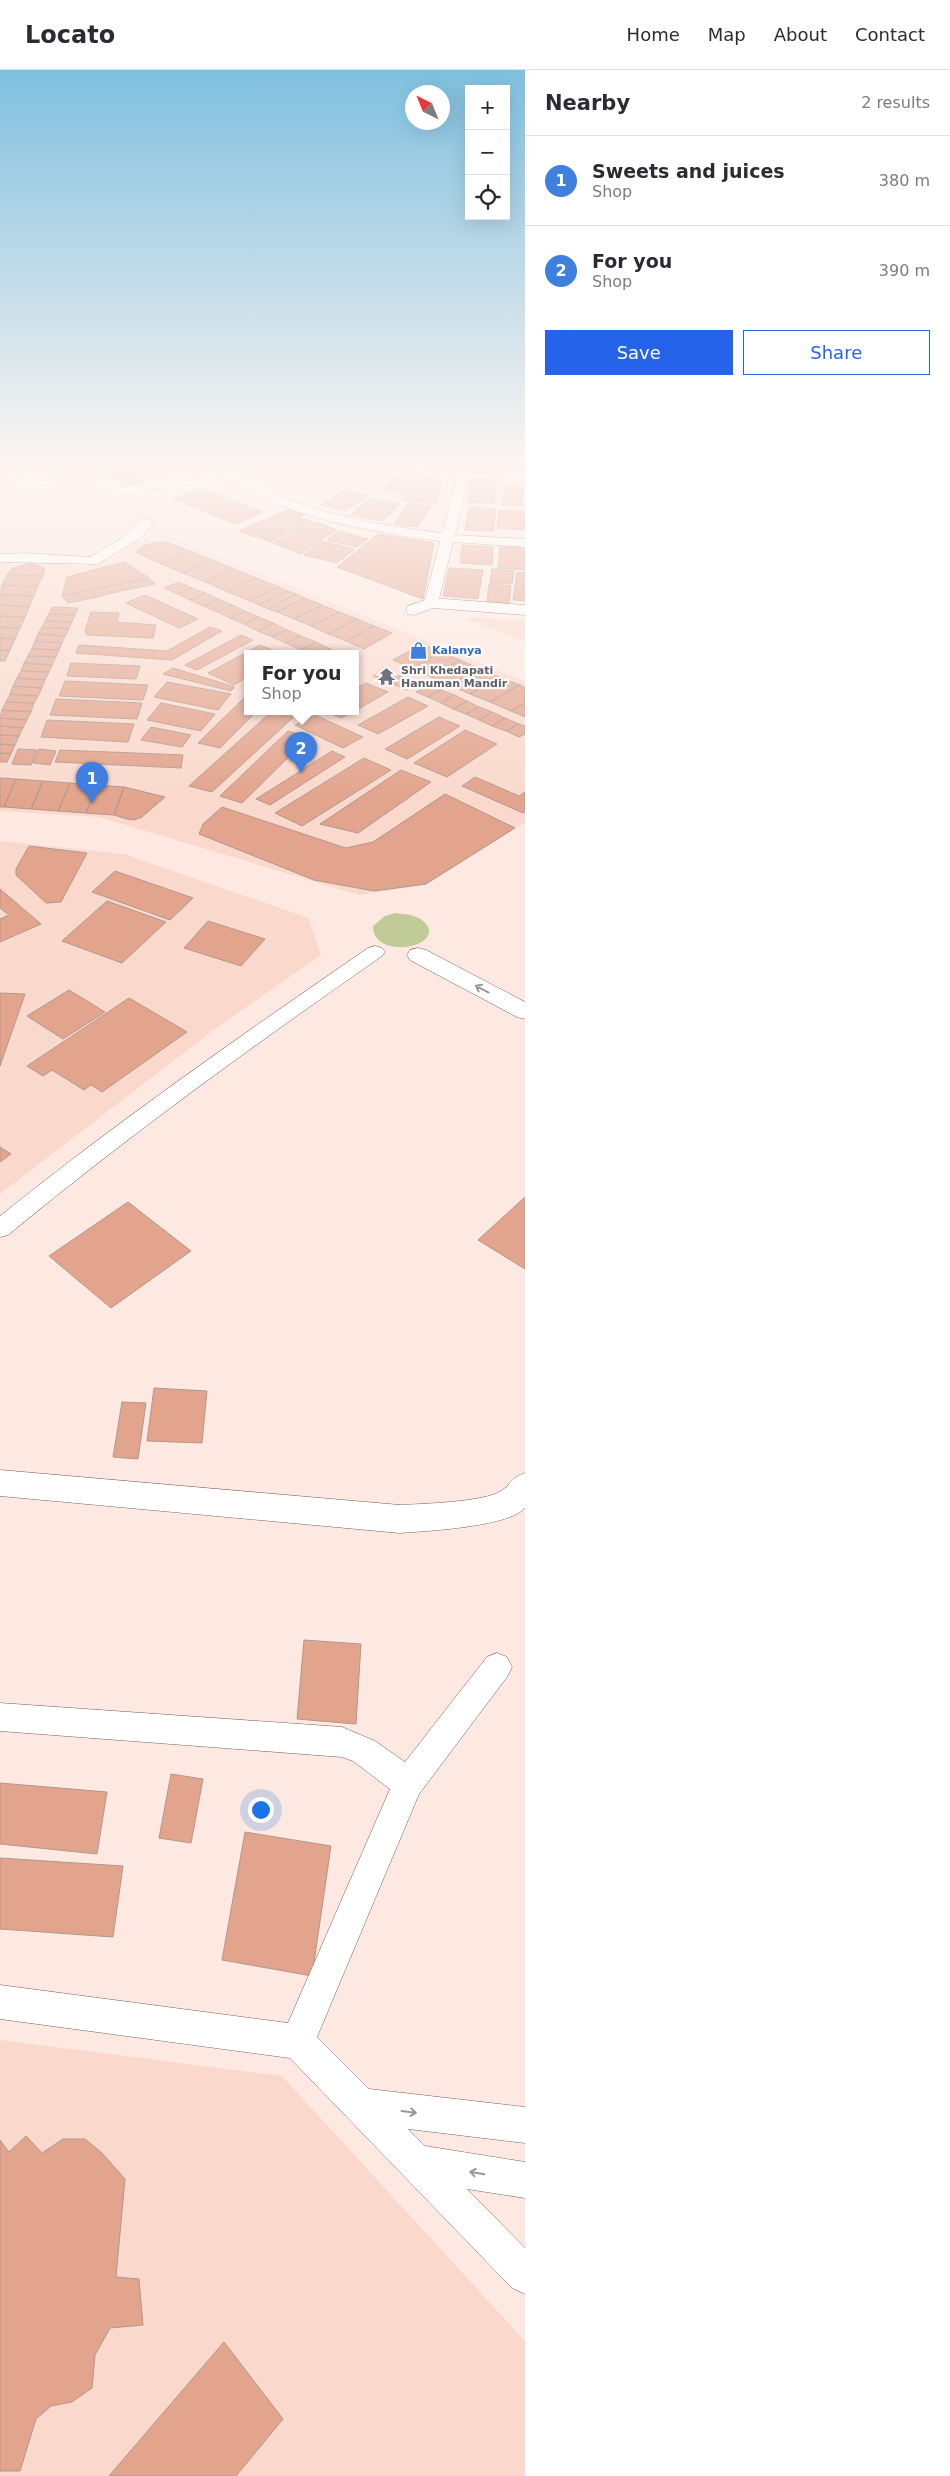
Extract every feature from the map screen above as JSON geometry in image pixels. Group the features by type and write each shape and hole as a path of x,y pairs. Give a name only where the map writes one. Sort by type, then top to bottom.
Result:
{"street":[{"path":"431,603 438,577"},
{"path":"414,610 431,603 525,610"},
{"path":"525,990 428,950 525,1012"},
{"path":"0,1229 47,1190 167,1101 374,952"},
{"path":"0,1483 400,1519 464,1514 520,1500"},
{"path":"298,2042 408,1784 497,1667"},
{"path":"0,1717 342,1742 364,1751 408,1784"},
{"path":"0,2002 298,2042 525,2275"},
{"path":"360,2106 525,2125"},
{"path":"416,2163 525,2180"}],"shaded area":[{"path":"0,577 270,577 525,681 525,823 419,886 359,895 99,817 0,811"},
{"path":"471,617 525,621 525,642 465,619"},
{"path":"0,841 124,854 309,918 321,955 215,1029 0,1194"},
{"path":"0,2040 282,2076 525,2341 525,2476 0,2476"}],"green space":[{"path":"395,913 421,919 427,925 429,933 425,940 406,947 394,947 376,937 373,926 385,916"}],"building":[{"path":"6,577 42,577 38,586 2,585"},
{"path":"67,577 149,578 62,596"},
{"path":"193,577 216,577 205,582"},
{"path":"216,577 256,578 228,592 205,582"},
{"path":"365,577 427,577 423,599"},
{"path":"447,577 482,577 478,599 443,596"},
{"path":"491,577 513,577 512,584 490,583"},
{"path":"516,577 525,577 525,601 513,600"},
{"path":"149,578 155,584 141,587 135,581"},
{"path":"256,578 279,587 250,601 228,592"},
{"path":"135,581 141,587 126,590 120,584"},
{"path":"179,582 192,588 177,594 164,588"},
{"path":"120,584 126,590 112,593 106,587"},
{"path":"489,584 511,586 509,603 487,602"},
{"path":"2,585 38,586 34,596 0,595"},
{"path":"106,587 112,593 97,597 91,590"},
{"path":"279,587 288,591 259,605 250,601"},
{"path":"192,588 205,593 190,600 177,594"},
{"path":"91,590 97,597 83,600 77,593"},
{"path":"288,591 296,594 268,609 259,605"},
{"path":"77,593 83,600 68,603 62,596"},
{"path":"205,593 218,599 203,606 190,600"},
{"path":"296,594 305,598 277,612 268,609"},
{"path":"0,595 34,596 29,607 0,605"},
{"path":"145,595 198,619 179,628 126,603"},
{"path":"305,598 322,605 294,619 277,612"},
{"path":"218,599 232,605 217,612 203,606"},
{"path":"0,605 29,607 25,617 0,616"},
{"path":"232,605 245,611 230,618 217,612"},
{"path":"322,605 339,612 311,626 294,619"},
{"path":"52,607 78,608 75,615 49,614"},
{"path":"245,611 259,617 244,624 230,618"},
{"path":"91,612 119,613 117,622 156,625 153,638 87,635 85,631"},
{"path":"339,612 357,619 328,634 311,626"},
{"path":"49,614 75,615 72,622 45,621"},
{"path":"0,616 25,617 20,628 0,627"},
{"path":"259,617 273,623 258,631 244,624"},
{"path":"357,619 374,626 346,641 328,634"},
{"path":"45,621 72,622 69,629 42,627"},
{"path":"273,623 287,630 272,637 258,631"},
{"path":"374,626 392,633 364,649 346,641"},
{"path":"0,627 20,628 15,639 0,638"},
{"path":"42,627 69,629 65,636 38,634"},
{"path":"210,627 222,631 172,660 76,653 79,645 167,651"},
{"path":"287,630 301,636 286,643 272,637"},
{"path":"38,634 65,636 62,643 35,641"},
{"path":"241,635 253,640 197,670 185,665"},
{"path":"301,636 316,642 301,650 286,643"},
{"path":"0,638 15,639 10,650 0,650"},
{"path":"35,641 62,643 59,650 32,649"},
{"path":"316,642 330,649 328,650 301,650"},
{"path":"422,644 441,652 412,668 393,660"},
{"path":"260,645 272,650 251,650"},
{"path":"32,649 59,650 56,657 28,656"},
{"path":"0,650 10,650 5,661 0,661"},
{"path":"441,652 460,660 431,677 412,668"},
{"path":"244,654 244,679 234,685 208,673"},
{"path":"28,656 56,657 52,665 24,663"},
{"path":"460,660 480,669 450,685 431,677"},
{"path":"24,663 52,665 49,672 21,671"},
{"path":"71,663 140,666 136,679 67,676"},
{"path":"173,668 235,687 231,691 163,674"},
{"path":"384,669 418,684 407,690 373,676"},
{"path":"480,669 499,677 470,694 450,685"},
{"path":"21,671 49,672 45,680 17,678"},
{"path":"499,677 520,685 490,702 470,694"},
{"path":"17,678 45,680 42,688 13,686"},
{"path":"65,681 148,685 143,700 59,696"},
{"path":"167,682 231,694 218,710 154,697"},
{"path":"366,683 388,692 359,709 359,687"},
{"path":"429,685 441,690 428,697 416,692"},
{"path":"520,685 525,688 525,703 511,711 490,702"},
{"path":"13,686 42,688 38,696 10,694"},
{"path":"441,690 454,695 441,703 428,697"},
{"path":"10,694 38,696 34,703 6,702"},
{"path":"454,695 467,701 453,709 441,703"},
{"path":"408,697 428,706 378,734 358,725"},
{"path":"244,698 244,715 253,715 220,748 198,743"},
{"path":"56,699 142,703 137,719 50,715"},
{"path":"467,701 479,707 466,714 453,709"},
{"path":"6,702 34,703 31,712 2,710"},
{"path":"161,703 215,714 201,731 147,720"},
{"path":"525,703 525,717 511,711"},
{"path":"479,707 492,712 479,720 466,714"},
{"path":"2,710 31,712 27,720 0,718"},
{"path":"492,712 505,718 492,726 479,720"},
{"path":"268,715 296,715 212,792 189,786"},
{"path":"315,715 363,737 343,748 295,725"},
{"path":"334,715 347,715 341,718"},
{"path":"439,717 460,726 407,759 385,749"},
{"path":"0,718 27,720 23,728 0,726"},
{"path":"505,718 519,724 506,731 492,726"},
{"path":"47,720 134,724 128,742 41,737"},
{"path":"519,724 525,726 525,734 519,737 506,731"},
{"path":"0,726 23,728 19,736 0,735"},
{"path":"151,727 191,735 182,747 141,740"},
{"path":"465,730 497,744 447,777 414,763"},
{"path":"288,731 309,737 242,803 220,796"},
{"path":"0,735 19,736 15,745 0,744"},
{"path":"0,744 15,745 11,754 0,753"},
{"path":"18,749 37,750 31,765 12,764"},
{"path":"39,749 56,751 50,765 33,763"},
{"path":"60,750 183,755 181,768 55,762"},
{"path":"332,751 345,757 270,805 256,799"},
{"path":"0,753 11,754 7,762 0,762"},
{"path":"364,758 391,770 302,826 275,813"},
{"path":"401,770 431,782 358,833 320,824"},
{"path":"475,777 519,796 525,792 525,812 523,813 462,786"},
{"path":"0,778 16,779 4,807 0,807"},
{"path":"16,779 43,781 31,809 4,807"},
{"path":"43,781 70,783 58,811 31,809"},
{"path":"70,783 97,785 86,813 58,811"},
{"path":"97,785 124,787 114,815 86,813"},
{"path":"124,787 165,797 142,817 134,820 127,819 114,815"},
{"path":"445,794 515,828 426,884 374,891 314,880 199,834 203,824 222,807 346,848 373,842"},
{"path":"29,846 87,853 61,902 46,903 16,875 16,869"},
{"path":"115,871 193,898 170,920 92,892"},
{"path":"0,889 41,924 0,942 0,919 9,915 0,908"},
{"path":"107,901 166,922 122,963 62,941"},
{"path":"208,921 265,939 241,966 184,948"},
{"path":"69,990 105,1012 63,1039 27,1016"},
{"path":"0,993 25,994 0,1066"},
{"path":"129,998 187,1032 102,1092 91,1085 84,1090 52,1070 43,1076 27,1066"},
{"path":"0,1147 11,1154 0,1162"},
{"path":"525,1197 525,1269 478,1240"},
{"path":"128,1202 191,1251 111,1308 49,1256"},
{"path":"154,1388 207,1391 202,1443 147,1441"},
{"path":"122,1402 146,1403 138,1459 113,1457"},
{"path":"304,1640 361,1644 356,1724 297,1719"},
{"path":"171,1774 203,1779 191,1843 159,1838"},
{"path":"0,1783 107,1792 97,1854 0,1844"},
{"path":"245,1832 331,1846 312,1976 222,1960"},
{"path":"0,1858 123,1866 113,1937 0,1929"},
{"path":"26,2136 42,2153 63,2139 85,2139 102,2153 125,2179 116,2277 139,2279 143,2325 110,2328 95,2355 92,2388 72,2402 51,2406 36,2419 20,2471 0,2471 0,2140 9,2152"},
{"path":"224,2342 283,2419 236,2476 109,2476"}],"place":[{"name":"Kalanya","path":"418,650"},
{"name":"Shri Khedapati Hanuman Mandir","path":"387,676"},
{"name":"For you","path":"301,773"},
{"name":"Sweets and juices","path":"92,803"}]}
